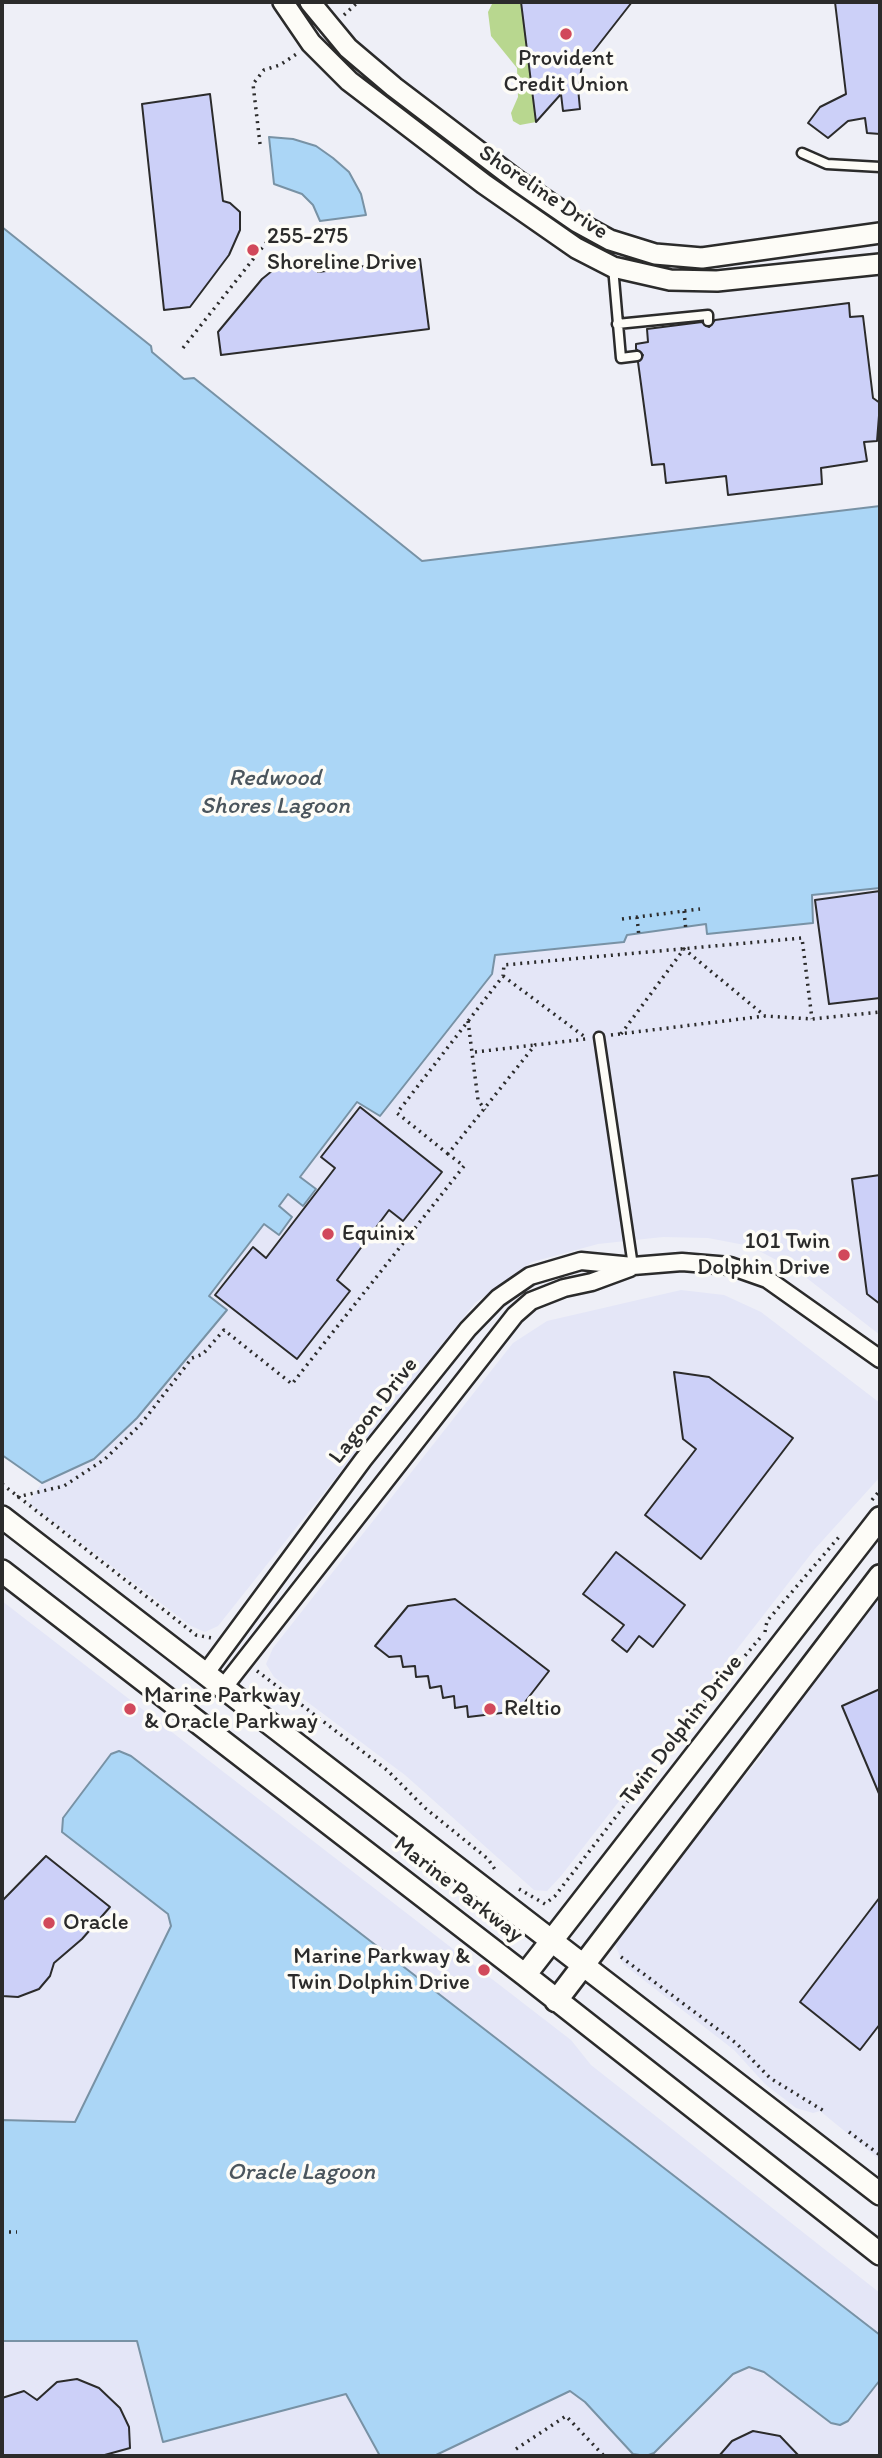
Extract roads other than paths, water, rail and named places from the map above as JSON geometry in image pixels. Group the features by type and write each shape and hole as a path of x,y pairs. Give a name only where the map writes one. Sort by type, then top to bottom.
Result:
{"main road":[{"name":"Twin Dolphin Drive","path":"525,1975 873,1513"},
{"name":"Marine Parkway","path":"2,1517 880,2194"},
{"name":"Marine Parkway","path":"2,1571 525,1975 880,2254"},
{"path":"556,2001 880,1576"}],"street":[{"name":"Shoreline Drive","path":"283,2 311,43 349,81 484,184 576,248 614,267 670,280 717,281 880,264"},
{"name":"Shoreline Drive","path":"310,2 348,48 394,87 527,188 610,240 655,254 712,258 880,233"},
{"name":"Lagoon Drive","path":"205,1674 363,1460 475,1321 498,1298 530,1276 581,1261 633,1266 682,1262 730,1266 767,1279 880,1359"},
{"name":"Lagoon Drive","path":"223,1688 515,1315 531,1301 564,1288 593,1282 633,1266"}],"lane":[{"path":"802,153 827,164 880,167"},
{"path":"614,267 621,358 637,356"},
{"path":"617,324 708,315 708,321"},
{"path":"598,1037 633,1266"}],"water":[{"path":"269,137 293,139 316,146 333,158 349,172 361,194 366,215 320,221 313,205 302,194 274,184"},
{"name":"Redwood Shores Lagoon","path":"2,227 151,346 152,352 184,379 194,378 422,561 880,506 880,888 812,895 813,923 707,934 706,924 627,935 624,942 495,955 492,974 380,1116 357,1102 300,1177 316,1189 303,1206 288,1194 279,1206 292,1217 279,1235 264,1224 209,1296 227,1310 137,1418 94,1459 42,1483 2,1455"},
{"name":"Oracle Lagoon","path":"119,1751 131,1756 880,2335 880,2380 848,2421 840,2425 831,2423 764,2372 749,2367 733,2374 654,2453 646,2456 633,2454 585,2402 570,2391 434,2456 380,2456 346,2394 163,2442 137,2341 2,2341 2,2120 75,2122 171,1926 168,1914 62,1832 63,1818 111,1754"}],"place":[{"name":"Provident Credit Union","path":"566,34"},
{"name":"255-275 Shoreline Drive","path":"253,250"},
{"name":"Equinix","path":"328,1234"},
{"name":"101 Twin Dolphin Drive","path":"844,1255"},
{"name":"Marine Parkway & Oracle Parkway","path":"130,1709"},
{"name":"Reltio","path":"490,1709"},
{"name":"Oracle","path":"49,1923"},
{"name":"Marine Parkway & Twin Dolphin Drive","path":"484,1970"}]}
